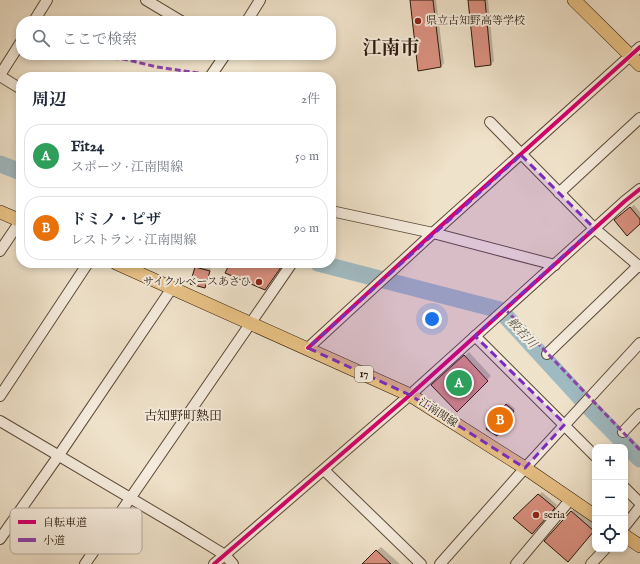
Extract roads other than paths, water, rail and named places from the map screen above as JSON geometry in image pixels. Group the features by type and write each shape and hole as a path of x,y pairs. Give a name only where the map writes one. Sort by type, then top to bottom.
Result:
{"main road":[{"path":"574,0 637,56"},
{"path":"0,212 16,219"},
{"name":"江南関線","path":"127,268 410,395 525,468 592,514"},
{"path":"628,538 640,546"}],"street":[{"path":"37,16 47,0"},
{"path":"146,0 172,16"},
{"path":"250,16 260,0"},
{"path":"16,50 0,76 16,86"},
{"path":"308,348 432,233 637,56"},
{"path":"214,72 222,60"},
{"path":"559,193 640,118"},
{"path":"490,122 594,228 639,266 547,354"},
{"path":"214,564 410,395 594,228 640,189"},
{"path":"336,212 432,233 555,265"},
{"path":"0,251 16,228"},
{"path":"0,396 85,268"},
{"path":"124,508 289,268"},
{"path":"22,508 172,288"},
{"path":"475,336 565,424 592,453"},
{"path":"440,564 525,468 640,343"},
{"path":"623,432 640,414"},
{"path":"0,421 225,555 233,564"},
{"path":"324,470 421,564"},
{"path":"628,491 640,504"},
{"path":"516,564 570,500"},
{"path":"628,522 640,507"},
{"path":"0,539 10,525"},
{"path":"592,564 603,552"},
{"path":"85,564 92,554"}],"waterway":[{"name":"般若川","path":"0,164 16,170"},
{"name":"般若川","path":"336,268 500,310 589,407 640,459"}],"place":[{"name":"県立古知野高等学校","path":"418,21"},
{"name":"サイクルベースあさひ","path":"259,282"},
{"name":"Fit24","path":"459,383"},
{"name":"ドミノ・ピザ","path":"500,420"},
{"name":"seria","path":"536,515"}],"district":[{"name":"江南市","path":"391,49"},
{"name":"古知野町熱田","path":"183,416"}]}
